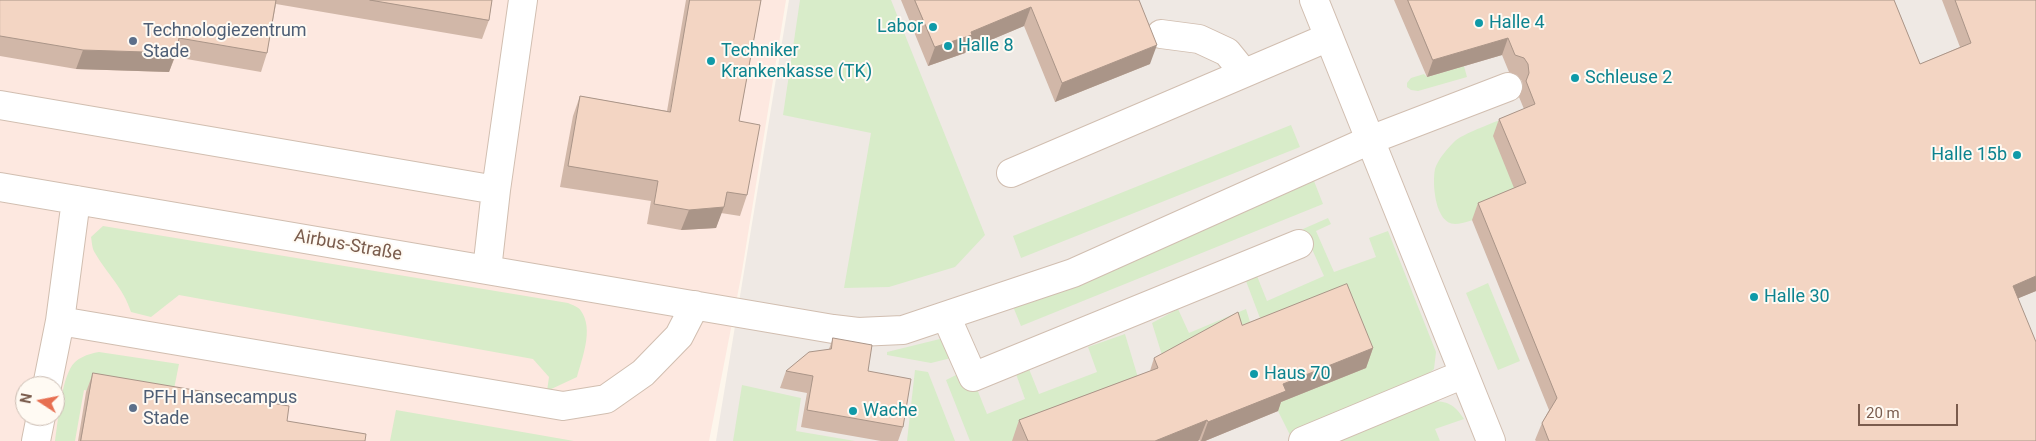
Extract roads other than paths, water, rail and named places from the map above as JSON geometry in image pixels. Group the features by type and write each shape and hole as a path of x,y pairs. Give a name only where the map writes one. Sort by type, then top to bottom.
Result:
{"street":[{"path":"487,270 496,190 523,0"},
{"path":"1314,0 1490,441"},
{"path":"1161,34 1199,40 1227,52 1244,73"},
{"path":"1011,173 1329,37"},
{"name":"Airbus-Straße","path":"0,187 833,330 858,332 903,330 1073,273 1370,140 1508,87"},
{"path":"0,105 496,190"},
{"path":"49,376 60,321 76,200"},
{"path":"946,316 972,377 1299,244"},
{"path":"60,321 562,406 606,399 643,374 679,336 695,305"},
{"path":"1303,441 1464,374"},
{"path":"36,441 39,426"}],"place":[{"name":"Halle 4","path":"1479,23"},
{"name":"Labor","path":"933,27"},
{"name":"Technologiezentrum Stade","path":"133,41"},
{"name":"Halle 8","path":"948,46"},
{"name":"Techniker Krankenkasse (TK)","path":"711,61"},
{"name":"Schleuse 2","path":"1575,78"},
{"name":"Halle 15b","path":"2017,155"},
{"name":"Halle 30","path":"1754,297"},
{"name":"Haus 70","path":"1254,374"},
{"name":"PFH Hansecampus Stade","path":"133,408"},
{"name":"Wache","path":"853,411"}]}
